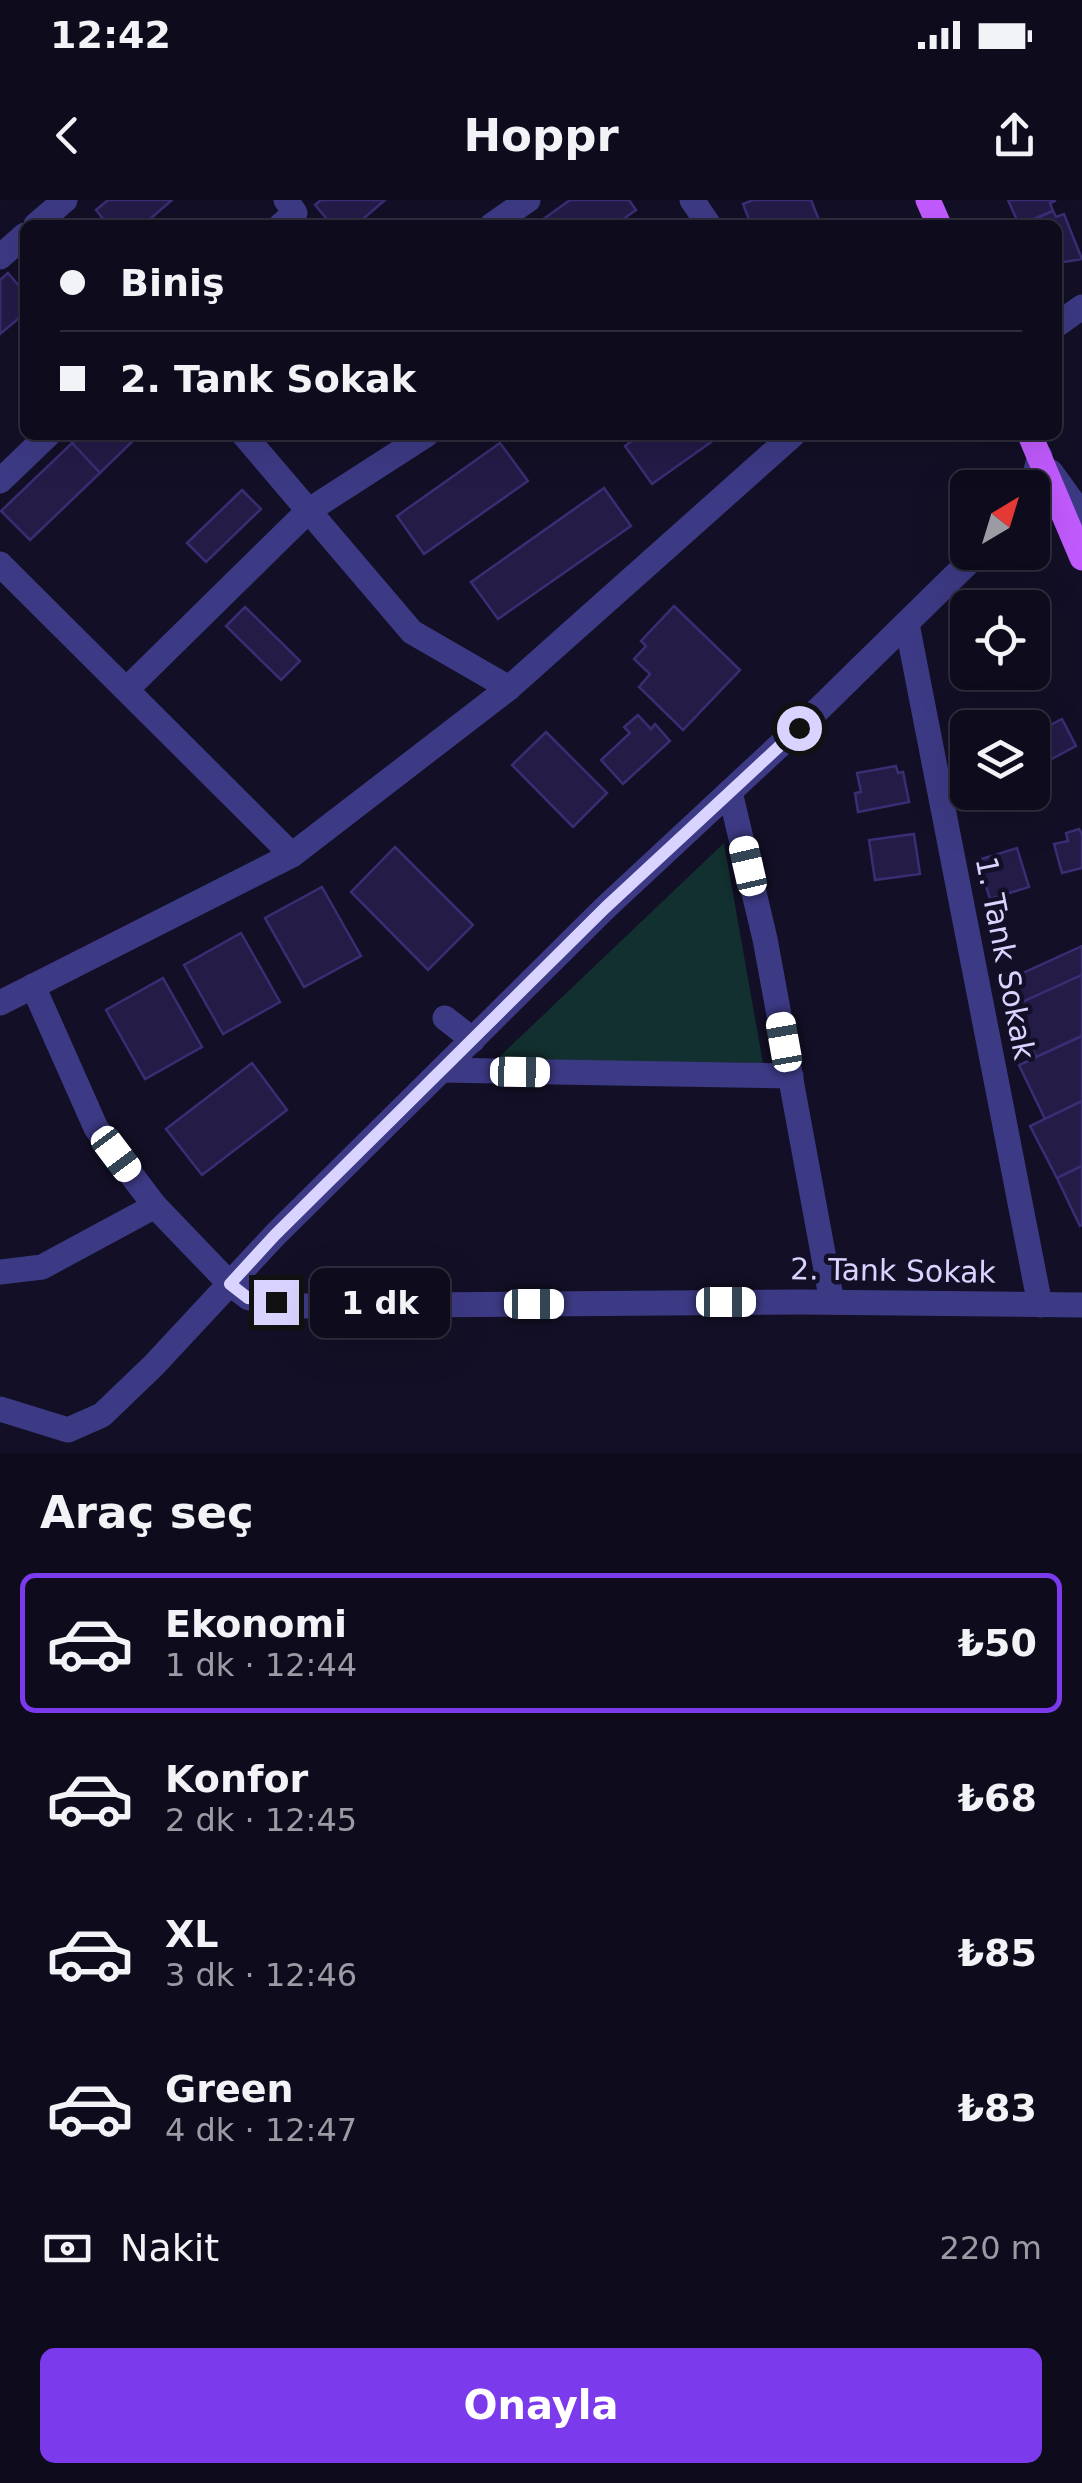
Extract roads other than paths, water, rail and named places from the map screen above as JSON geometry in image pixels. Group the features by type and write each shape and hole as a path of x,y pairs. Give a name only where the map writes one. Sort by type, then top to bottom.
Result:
{"main road":[{"path":"1035,446 1082,558"}],"street":[{"path":"286,200 295,213 287,220"},
{"path":"499,220 528,200"},
{"path":"0,257 20,239"},
{"path":"0,481 43,440"},
{"path":"248,440 412,632 509,688"},
{"path":"126,688 308,511 418,440"},
{"path":"0,1003 292,854 509,688 787,440"},
{"path":"1035,446 1082,515"},
{"path":"0,564 292,854"},
{"path":"0,1409 68,1430 102,1415 605,908 961,570"},
{"name":"1. Tank Sokak","path":"907,624 1040,1305"},
{"path":"730,792 766,939 832,1302"},
{"path":"33,986 96,1128 155,1206 230,1284"},
{"path":"445,1018 472,1040"},
{"path":"442,1070 791,1076"},
{"path":"0,1272 42,1267 155,1206"},
{"name":"2. Tank Sokak","path":"230,1284 248,1298 304,1306 832,1302 1082,1306"}]}
